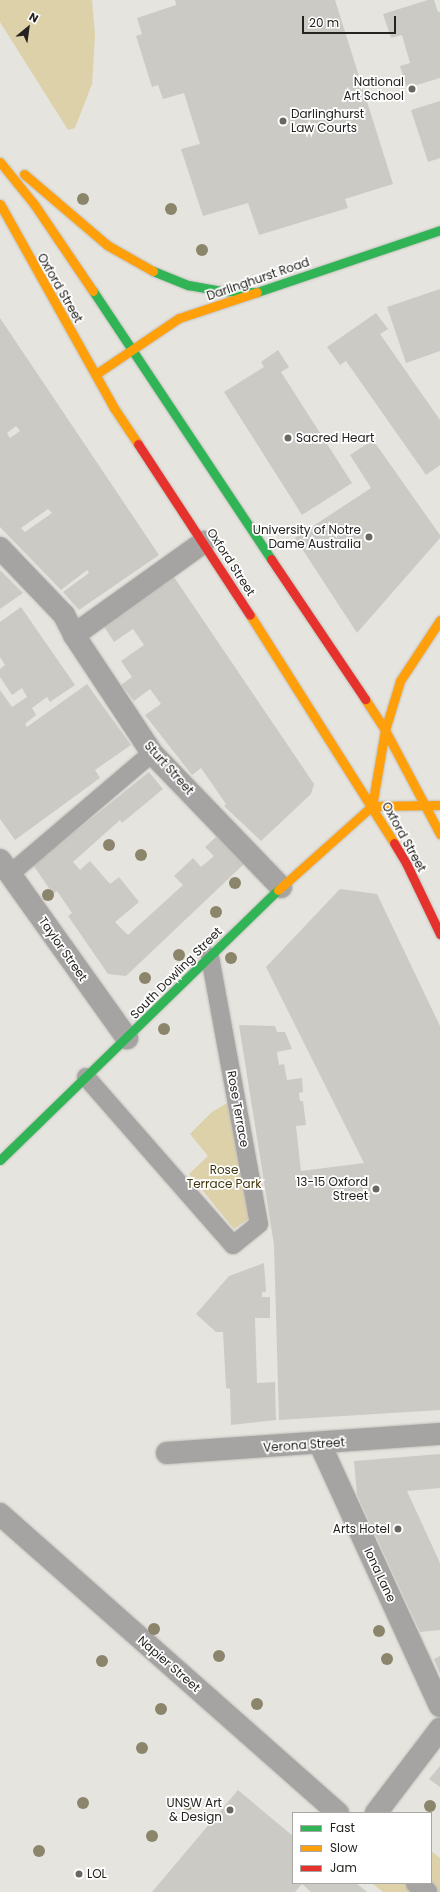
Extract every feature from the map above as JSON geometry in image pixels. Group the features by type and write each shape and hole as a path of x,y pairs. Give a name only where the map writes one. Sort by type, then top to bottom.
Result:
{"main road":[{"path":"0,151 30,181 107,246 156,274 188,285 221,291 256,292"},
{"name":"Oxford Street","path":"0,162 34,204 109,314 384,730 440,834"},
{"name":"Oxford Street","path":"0,204 32,264 114,408 204,542 372,806 406,863 440,934"},
{"name":"Darlinghurst Road","path":"96,374 179,318 440,230"},
{"path":"440,620 400,681 384,730 372,806 440,805"},
{"name":"South Dowling Street","path":"0,1160 281,887 372,806"}],"street":[{"path":"74,635 204,542"},
{"name":"Sturt Street","path":"0,548 64,615 74,635 152,753 281,887"},
{"name":"Taylor Street","path":"5,867 127,1038"},
{"name":"Verona Street","path":"167,1453 320,1444 440,1434"},
{"name":"Iona Lane","path":"320,1444 440,1706"},
{"name":"Napier Street","path":"0,1514 337,1812"},
{"path":"377,1812 440,1729"},
{"path":"406,1892 414,1884"},
{"path":"416,1884 426,1892"}],"lane":[{"path":"5,867 152,753"},
{"name":"Rose Terrace","path":"86,1077 233,1244 259,1224 210,956"}],"green space":[{"path":"0,0 92,0 95,35 92,84 75,128 68,130 0,22"},
{"name":"Rose Terrace Park","path":"236,1098 257,1213 234,1229 189,1174 208,1156 190,1134 212,1112"},
{"path":"432,1852 440,1858 440,1892 383,1892 373,1884 432,1884"}],"building":[{"name":"Darlinghurst Law Courts","path":"175,0 335,0 393,184 345,199 348,208 259,235 248,203 203,216 181,149 200,144 184,93 163,99 158,85 152,87 136,36 142,34 137,18 176,5"},
{"path":"428,0 434,0 438,12 440,12 440,78 407,88 400,66 410,63 402,35 391,38 383,14"},
{"path":"440,101 440,158 428,162 411,110"},
{"path":"440,289 440,351 406,363 387,307"},
{"path":"376,313 388,329 380,334 440,420 440,465 426,475 346,361 340,365 327,347"},
{"path":"0,318 159,555 79,610 63,592 89,573 87,570 61,590 0,527","holes":["16,426 20,431 10,438 7,433","48,509 52,513 25,532 21,528"]},
{"name":"Sacred Heart","path":"278,350 289,367 281,372 352,483 302,515 224,392 264,367 261,362"},
{"name":"University of Notre Dame Australia","path":"373,440 440,535 440,538 357,633 295,538 371,488 350,455"},
{"path":"0,570 23,593 0,609"},
{"path":"174,577 314,784 311,794 261,841 224,806 226,804 201,768 192,775 145,715 161,704 150,689 134,701 121,685 132,677 121,661 144,645 133,629 114,642 103,625"},
{"path":"21,607 75,685 50,702 47,697 32,708 36,715 25,724 27,727 87,684 131,745 95,770 100,778 15,840 0,819 0,690 12,707 27,697 22,688 12,695 0,677 0,669 5,665 0,657 0,622"},
{"path":"149,772 163,789 122,823 120,820 73,862 80,870 90,861 110,884 119,877 139,902 115,922 128,935 183,885 174,876 193,858 201,867 214,856 205,847 217,836 244,864 126,976 108,974 68,916 72,913 57,891 53,894 33,865"},
{"path":"340,889 377,894 440,1026 440,1410 279,1420 274,1245 239,1025 275,1026 277,1032 285,1032 292,1049 277,1052 279,1065 284,1064 287,1080 302,1078 303,1092 299,1093 300,1101 303,1101 306,1125 296,1126 301,1171 364,1163 266,967"},
{"path":"264,1263 266,1292 262,1292 262,1297 270,1297 270,1318 255,1318 257,1383 275,1382 276,1420 231,1425 230,1389 226,1388 223,1332 216,1332 196,1314 229,1276"},
{"name":"Arts Hotel","path":"440,1454 440,1488 407,1491 440,1563 440,1630 420,1632 357,1495 354,1461"},
{"path":"440,1656 440,1674 434,1659"},
{"path":"440,1766 440,1787 429,1779"},
{"name":"UNSW Art & Design","path":"238,1790 292,1835 292,1884 302,1884 295,1892 152,1892"},
{"name":"UNSW Art & Design","path":"302,1884 357,1884 367,1892 311,1892"}],"traffic: fast":[{"path":"257,292 440,230"},
{"path":"153,271 188,285 221,291 256,292"},
{"path":"93,291 271,559"},
{"path":"0,1160 278,890"}],"traffic: slow":[{"path":"0,162 34,204 93,291"},
{"path":"24,174 107,245 153,271"},
{"path":"0,204 114,408 138,444"},
{"path":"96,374 179,318 257,292"},
{"path":"250,615 394,843"},
{"path":"440,620 400,681 385,730 372,806 440,805"},
{"path":"365,699 385,730 440,834"},
{"path":"278,890 372,806"}],"traffic: jam":[{"path":"138,444 250,615"},
{"path":"271,559 365,699"},
{"path":"394,843 406,863 440,934"}],"place":[{"name":"National Art School","path":"412,89"},
{"name":"Darlinghurst Law Courts","path":"283,121"},
{"name":"Sacred Heart","path":"288,438"},
{"name":"University of Notre Dame Australia","path":"369,537"},
{"name":"13-15 Oxford Street","path":"376,1189"},
{"name":"Arts Hotel","path":"398,1529"},
{"name":"UNSW Art & Design","path":"230,1810"},
{"name":"LOL","path":"79,1874"}]}
